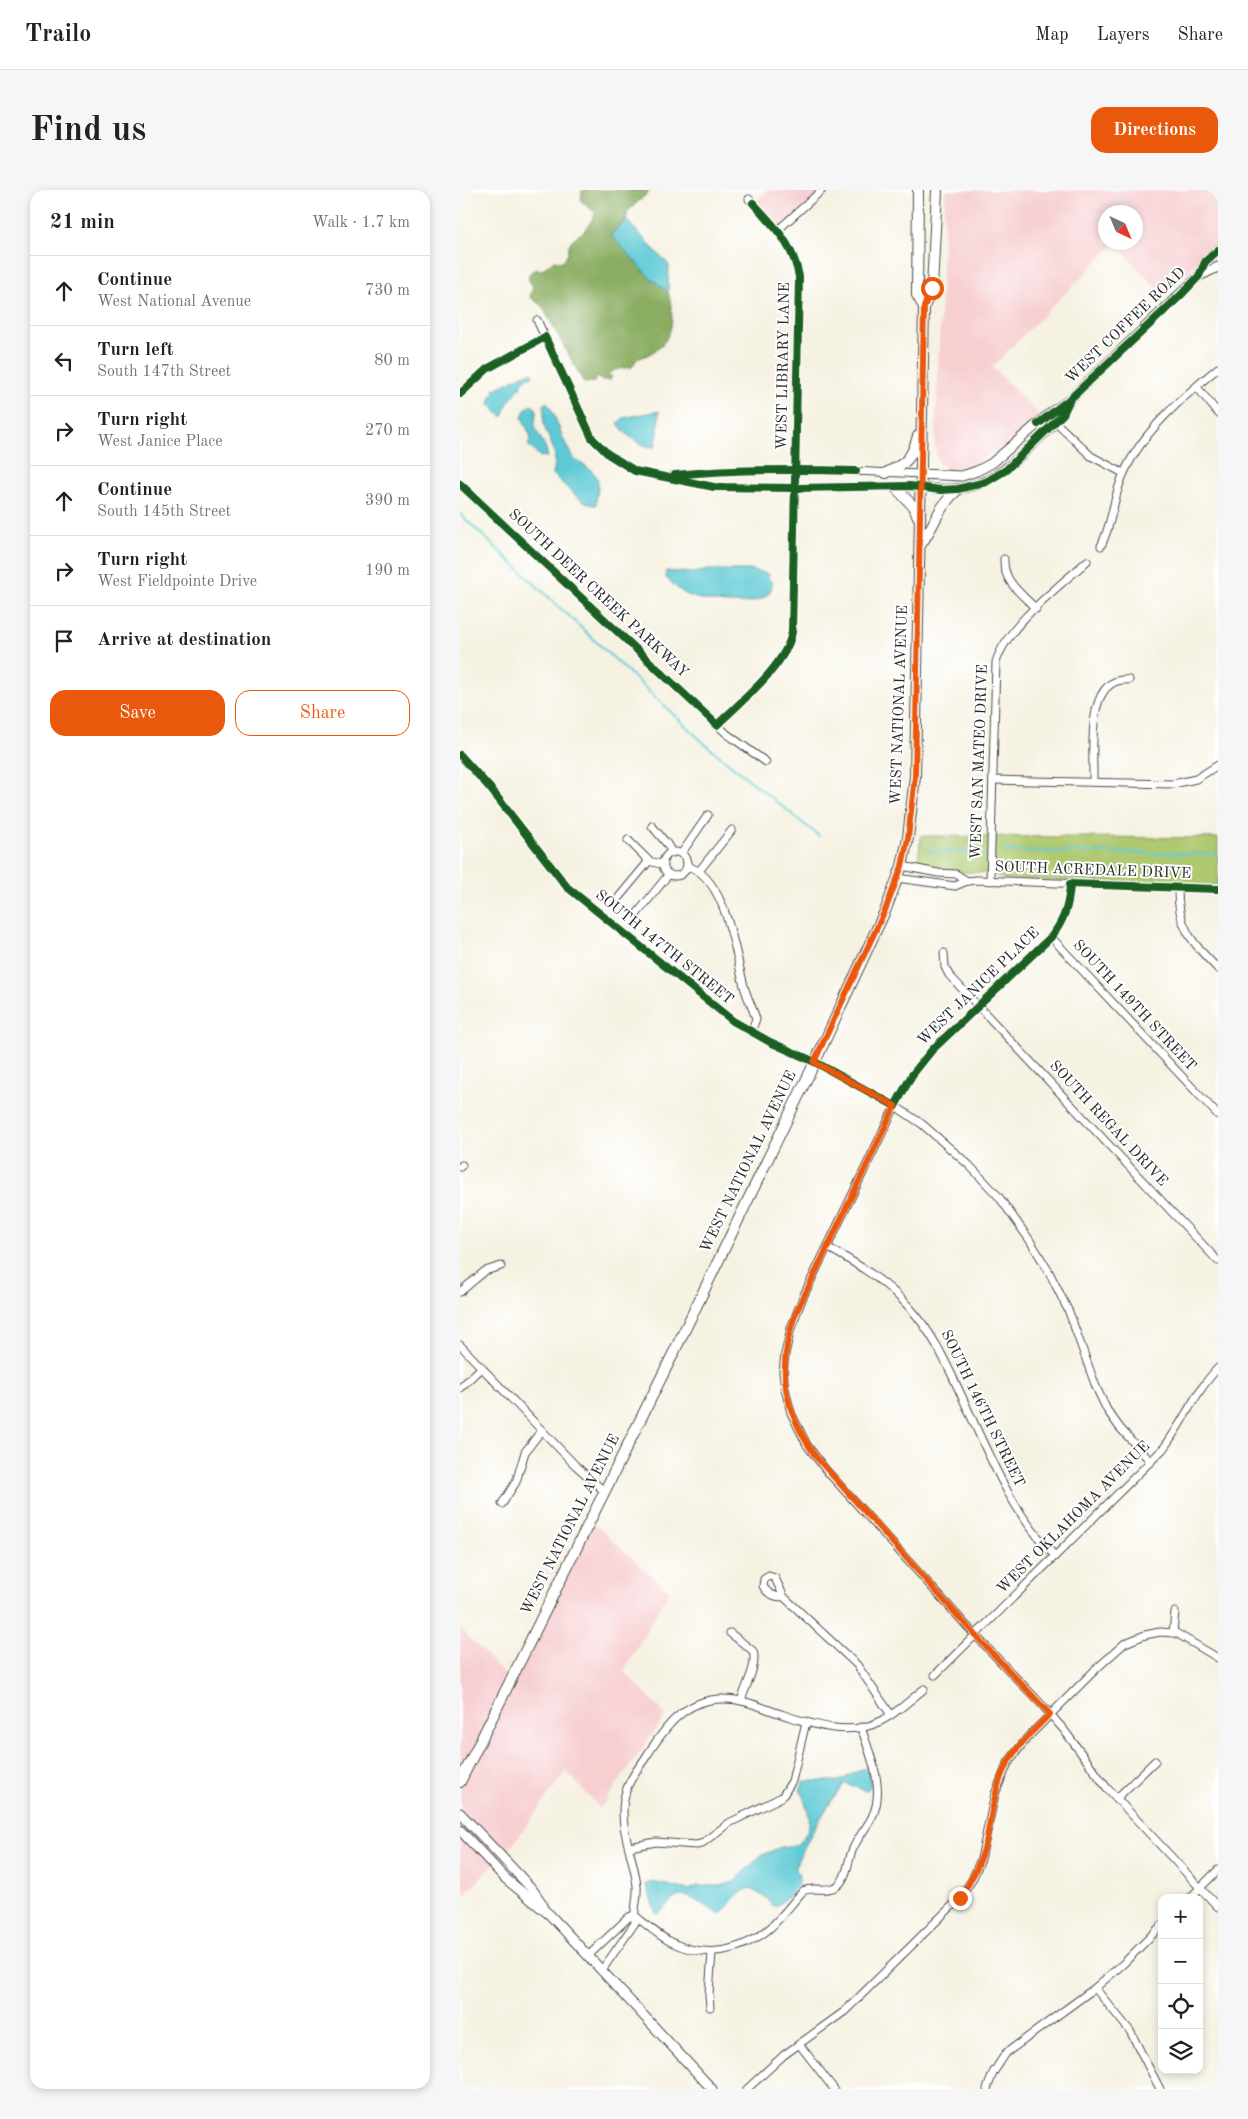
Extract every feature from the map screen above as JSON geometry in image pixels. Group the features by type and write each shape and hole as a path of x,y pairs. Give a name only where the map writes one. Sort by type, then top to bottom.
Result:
{"main road":[{"name":"WEST NATIONAL AVENUE","path":"918,190 918,295 924,307"},
{"name":"WEST NATIONAL AVENUE","path":"460,1782 814,1062 886,908 902,866 908,838 915,776 921,544 920,487 924,307 932,288 937,190"},
{"path":"886,473 904,464 914,452 922,418"},
{"path":"895,486 912,505 920,521"},
{"path":"921,544 942,506 958,489"}],"street":[{"path":"778,230 822,190"},
{"name":"WEST LIBRARY LANE","path":"717,725 776,666 789,644 792,634 799,277 796,259 778,230 751,201"},
{"name":"WEST COFFEE ROAD","path":"1199,276 1206,262 1218,250"},
{"name":"WEST COFFEE ROAD","path":"921,474 962,476 977,471 999,457 1048,415 1070,399 1199,276 1218,267"},
{"path":"537,320 592,438 608,454 635,471 714,486 796,488 920,487"},
{"path":"460,394 487,369 545,337"},
{"path":"1101,546 1111,522 1123,473 1133,455 1152,431 1218,368"},
{"path":"1197,387 1218,413"},
{"name":"WEST COFFEE ROAD","path":"920,487 947,491 986,482 1016,461 1055,422 1066,408 1070,399"},
{"path":"1048,415 1091,456 1123,473"},
{"path":"663,477 716,471 796,469 921,474"},
{"name":"SOUTH DEER CREEK PARKWAY","path":"460,484 726,734 766,762"},
{"path":"1004,559 1006,577 1036,609"},
{"name":"WEST SAN MATEO DRIVE","path":"990,881 996,662 1010,634 1087,561"},
{"path":"1093,782 1094,722 1100,697 1108,684 1114,681 1129,680"},
{"name":"SOUTH 147TH STREET","path":"460,756 490,788 567,886 733,1022 814,1062 895,1106 922,1124 952,1148 983,1180 1016,1220 1055,1282 1069,1312 1096,1387 1108,1410 1120,1428 1151,1462"},
{"path":"992,780 1179,783 1196,779 1218,766"},
{"path":"681,854 708,815"},
{"path":"652,826 672,853"},
{"path":"699,871 732,830"},
{"path":"628,840 649,861 664,865"},
{"path":"669,874 664,865 666,858 672,853 681,854 685,858 687,866"},
{"path":"619,897 649,861"},
{"path":"687,866 699,871 718,896 729,924 744,987 756,1019 751,1032"},
{"path":"669,874 680,875 687,866"},
{"name":"SOUTH ACREDALE DRIVE","path":"902,866 938,873 956,874 966,881"},
{"path":"636,915 669,874"},
{"name":"SOUTH ACREDALE DRIVE","path":"897,878 955,886 966,881 990,881 1218,889"},
{"name":"WEST JANICE PLACE","path":"1070,884 1067,909 1059,928 922,1060 895,1106 791,1328 785,1354 784,1382 798,1429 816,1457 975,1635 1050,1714 1117,1798 1218,1907"},
{"path":"1178,888 1178,910 1187,933 1218,969"},
{"name":"SOUTH 149TH STREET","path":"1051,937 1218,1115"},
{"name":"SOUTH REGAL DRIVE","path":"944,952 946,970 1218,1262"},
{"name":"SOUTH 146TH STREET","path":"828,1248 881,1281 904,1301 924,1325 943,1357 1013,1502 1055,1556"},
{"path":"460,1292 485,1271 501,1266"},
{"path":"460,1345 586,1476 596,1482 604,1491"},
{"path":"460,1388 482,1367"},
{"name":"WEST OKLAHOMA AVENUE","path":"935,1675 1151,1462 1173,1436 1196,1395 1218,1368"},
{"path":"502,1504 516,1482 525,1452 542,1430"},
{"path":"784,1597 857,1665 891,1715"},
{"path":"1173,1633 1175,1612"},
{"path":"730,1633 755,1654 753,1666 741,1701"},
{"path":"747,2089 784,2055 845,2011 960,1898 972,1880 981,1859 995,1794 1005,1768 1019,1747 1050,1714 1125,1643 1145,1635 1173,1633 1190,1640 1218,1658"},
{"path":"602,1970 636,1923 634,1915 637,1886 623,1823 625,1794 631,1779 662,1733 674,1719 691,1707 718,1699 741,1701 806,1722 835,1729 861,1727 881,1721 891,1715 924,1689"},
{"path":"629,1846 656,1842 701,1844 729,1822 777,1800 787,1791 792,1781 806,1722"},
{"path":"634,1915 674,1944 693,1950 712,1952 733,1949 759,1936 772,1926 807,1889 822,1890 832,1888 840,1883 857,1840 872,1817 878,1792 861,1727"},
{"path":"1117,1798 1155,1761"},
{"path":"460,1813 532,1889 550,1915"},
{"path":"460,1830 506,1879 550,1915 589,1955 712,2089"},
{"path":"1194,1894 1218,1870"},
{"path":"589,1955 629,1917 634,1915"},
{"path":"987,2089 993,2073 1006,2053 1095,1988 1124,1963 1158,1929"},
{"path":"710,2007 712,1952"},
{"path":"1095,1988 1130,2032 1160,2089"},
{"path":"799,2044 834,2089"}],"shaded area":[{"path":"765,190 823,190 778,230 753,203 767,192"},
{"path":"945,190 1218,190 1218,242 1163,296 1121,250 1143,250 1143,205 1098,205 1098,250 1108,250 992,367 1040,415 1003,446 974,464 947,471 938,461 935,445"},
{"path":"590,1520 669,1591 624,1671 666,1715 600,1809 566,1771 506,1854 460,1900 460,1628 510,1680"}],"green space":[{"path":"582,190 651,190 627,212 627,218 611,235 649,277 668,292 672,314 669,333 665,341 658,348 637,359 632,367 608,373 612,377 610,380 600,380 597,377 594,382 584,383 542,306 530,297 533,286 529,281 529,274 535,269 542,270 554,260 560,262 566,257 572,240 584,231 596,213 581,201"},
{"path":"921,836 1218,838 1218,885 1003,879 988,873 940,871 924,866 918,860"}],"water":[{"path":"626,220 669,265 668,292 649,277 611,235"},
{"path":"531,372 533,373 532,376 524,379 507,404 502,417 489,404 491,396 496,392 493,389"},
{"path":"547,402 573,456 596,475 598,488 596,505 579,498 553,474 555,458 544,422 544,404"},
{"path":"531,405 536,408 535,427 545,446 547,457 539,456 528,445 531,437 522,418 525,410"},
{"path":"659,411 655,447 644,445 634,440 618,423 623,418"},
{"path":"709,570 753,570 769,574 768,578 772,582 770,592 763,598 752,602 724,603 687,595 666,578 666,571 693,573"},
{"path":"865,1769 869,1774 871,1786 866,1791 845,1783 838,1792 818,1822 796,1864 799,1876 797,1885 783,1901 775,1906 771,1905 767,1898 749,1888 738,1894 722,1913 717,1913 694,1899 682,1896 676,1897 662,1911 656,1914 646,1884 653,1882 689,1890 698,1886 720,1886 734,1882 760,1856 781,1847 796,1845 803,1838 809,1825 808,1812 800,1789 804,1781 839,1781"}],"waterway":[{"path":"460,514 705,744 819,836"},
{"path":"928,851 984,853"},
{"path":"1003,851 1218,854"}],"cycle path":[{"path":"460,484 717,725 750,694 781,658 792,632 799,277 788,245 776,228 753,203"},
{"path":"1038,424 1070,399 1181,295 1199,276 1205,262 1218,250"},
{"path":"460,394 487,369 545,337 592,438 608,454 635,471 714,487 910,486 941,490 958,489 986,482 1006,470 1063,414 1070,399"},
{"path":"675,475 766,470 856,471"},
{"path":"460,755 490,788 567,887 733,1021 770,1042 815,1062 895,1106 912,1075 932,1050 1051,937 1065,912 1070,884 1218,889"}],"route":[{"path":"932,288 924,307 920,494 921,544 913,806 902,866 886,908 814,1062 895,1106 795,1315 787,1342 784,1372 787,1400 798,1429 816,1457 975,1635 1050,1714 1019,1747 1003,1773 995,1794 981,1859 972,1880 960,1898"}]}
